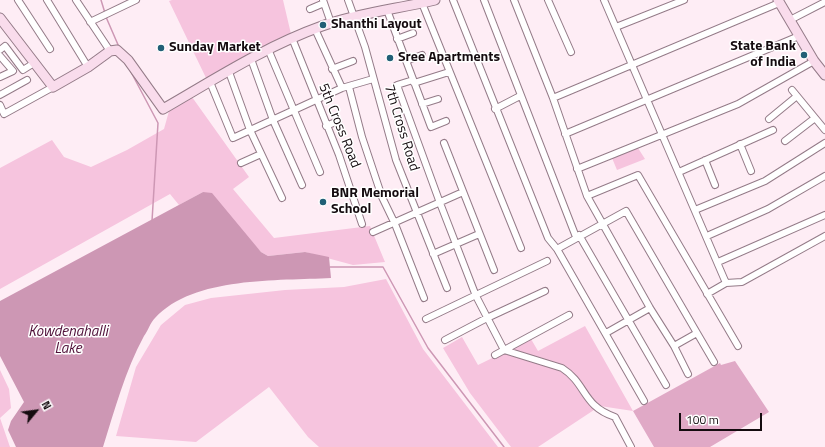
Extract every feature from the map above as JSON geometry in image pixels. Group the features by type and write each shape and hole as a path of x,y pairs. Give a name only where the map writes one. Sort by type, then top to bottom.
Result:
{"street":[{"path":"18,0 50,49"},
{"path":"48,0 88,67"},
{"path":"76,0 110,51"},
{"path":"90,22 136,0"},
{"name":"7th Cross Road","path":"348,0 365,47 396,160 447,288"},
{"path":"453,0 495,110 548,238 557,249 644,401"},
{"path":"484,0 520,96 577,236 666,385"},
{"path":"514,0 553,98 577,169 588,196 602,224 650,308 674,346 688,374"},
{"path":"548,0 571,52"},
{"path":"604,0 707,236 726,284"},
{"path":"616,27 684,0"},
{"path":"0,105 4,114 88,67 110,51 117,50 128,60 163,109 251,58 292,38 331,23 387,10 402,4 430,1 449,72 522,248"},
{"path":"553,98 778,1 814,61 825,75"},
{"path":"790,20 825,1"},
{"path":"310,9 323,2 331,23"},
{"path":"387,10 431,127 446,121"},
{"path":"0,18 53,87"},
{"path":"315,29 342,88"},
{"path":"397,38 413,33"},
{"path":"565,134 800,36"},
{"name":"5th Cross Road","path":"292,38 326,126 339,155 362,224"},
{"path":"0,50 5,46 24,70 34,62"},
{"path":"268,49 320,172"},
{"path":"406,61 422,55"},
{"path":"0,56 3,65 12,71 0,77"},
{"path":"251,58 273,120 302,185"},
{"path":"332,69 353,61"},
{"path":"577,169 663,136 738,104 814,61"},
{"path":"229,72 250,130 282,198"},
{"path":"449,72 414,82 397,85 476,296 504,350 562,368 571,374 589,402 605,414 615,417 631,447"},
{"path":"210,82 233,138 342,88 373,79"},
{"path":"0,95 28,80"},
{"path":"349,87 362,137 382,197 395,224 424,298"},
{"path":"792,90 825,130"},
{"path":"495,110 520,96"},
{"path":"769,118 797,96"},
{"path":"422,104 438,99"},
{"path":"785,141 815,118"},
{"path":"326,126 338,121"},
{"path":"679,172 773,130"},
{"path":"444,143 494,270"},
{"path":"695,210 765,181 825,143"},
{"path":"740,144 751,171"},
{"path":"241,164 261,154"},
{"path":"705,160 716,185"},
{"path":"588,196 638,175 738,346"},
{"path":"707,236 768,209 825,176"},
{"path":"373,232 395,224 463,192"},
{"path":"557,249 577,236 626,211 714,362"},
{"path":"718,262 825,215"},
{"path":"433,254 480,234"},
{"path":"707,294 726,284 742,282 825,236"},
{"path":"426,319 547,261"},
{"path":"445,340 487,318 545,291"},
{"path":"606,333 650,308"},
{"path":"495,355 569,315"},
{"path":"674,346 697,333"}],"shaded area":[{"path":"283,0 291,34 207,80 169,1"},
{"path":"192,97 249,177 233,189 274,238 370,226 385,262 353,265 305,252 268,256 261,252 203,192 179,205 170,194 0,289 0,168 52,140 64,157 91,167 127,150 164,129 169,111"},
{"path":"638,148 645,159 617,170 612,158"},
{"path":"386,279 423,349 498,447 319,447 308,437 269,387 196,442 116,436 136,367 161,325 185,305 211,298 285,290 344,287"},
{"path":"585,326 633,411 600,406 538,447 511,447 470,393 443,348 462,337 478,365 531,339 538,351"},
{"path":"735,361 769,412 710,447 654,447 633,411 720,363 721,365"},
{"path":"0,370 9,389 11,408 0,418"},
{"path":"0,418 10,447 0,447"}],"water":[{"name":"Kowdenahalli Lake","path":"203,192 212,193 261,252 268,256 305,252 329,257 331,278 238,283 192,294 172,304 153,320 137,349 121,390 103,447 16,447 8,430 11,421 24,402 0,356 0,301"}],"waterway":[{"path":"101,0 105,13"},
{"path":"106,17 119,47"},
{"path":"131,72 158,123 152,221"},
{"path":"330,267 383,267 428,348 504,447"}],"place":[{"name":"Shanthi Layout","path":"323,25"},
{"name":"Sunday Market","path":"161,48"},
{"name":"State Bank of India","path":"804,55"},
{"name":"Sree Apartments","path":"390,58"},
{"name":"BNR Memorial School","path":"323,202"}]}
